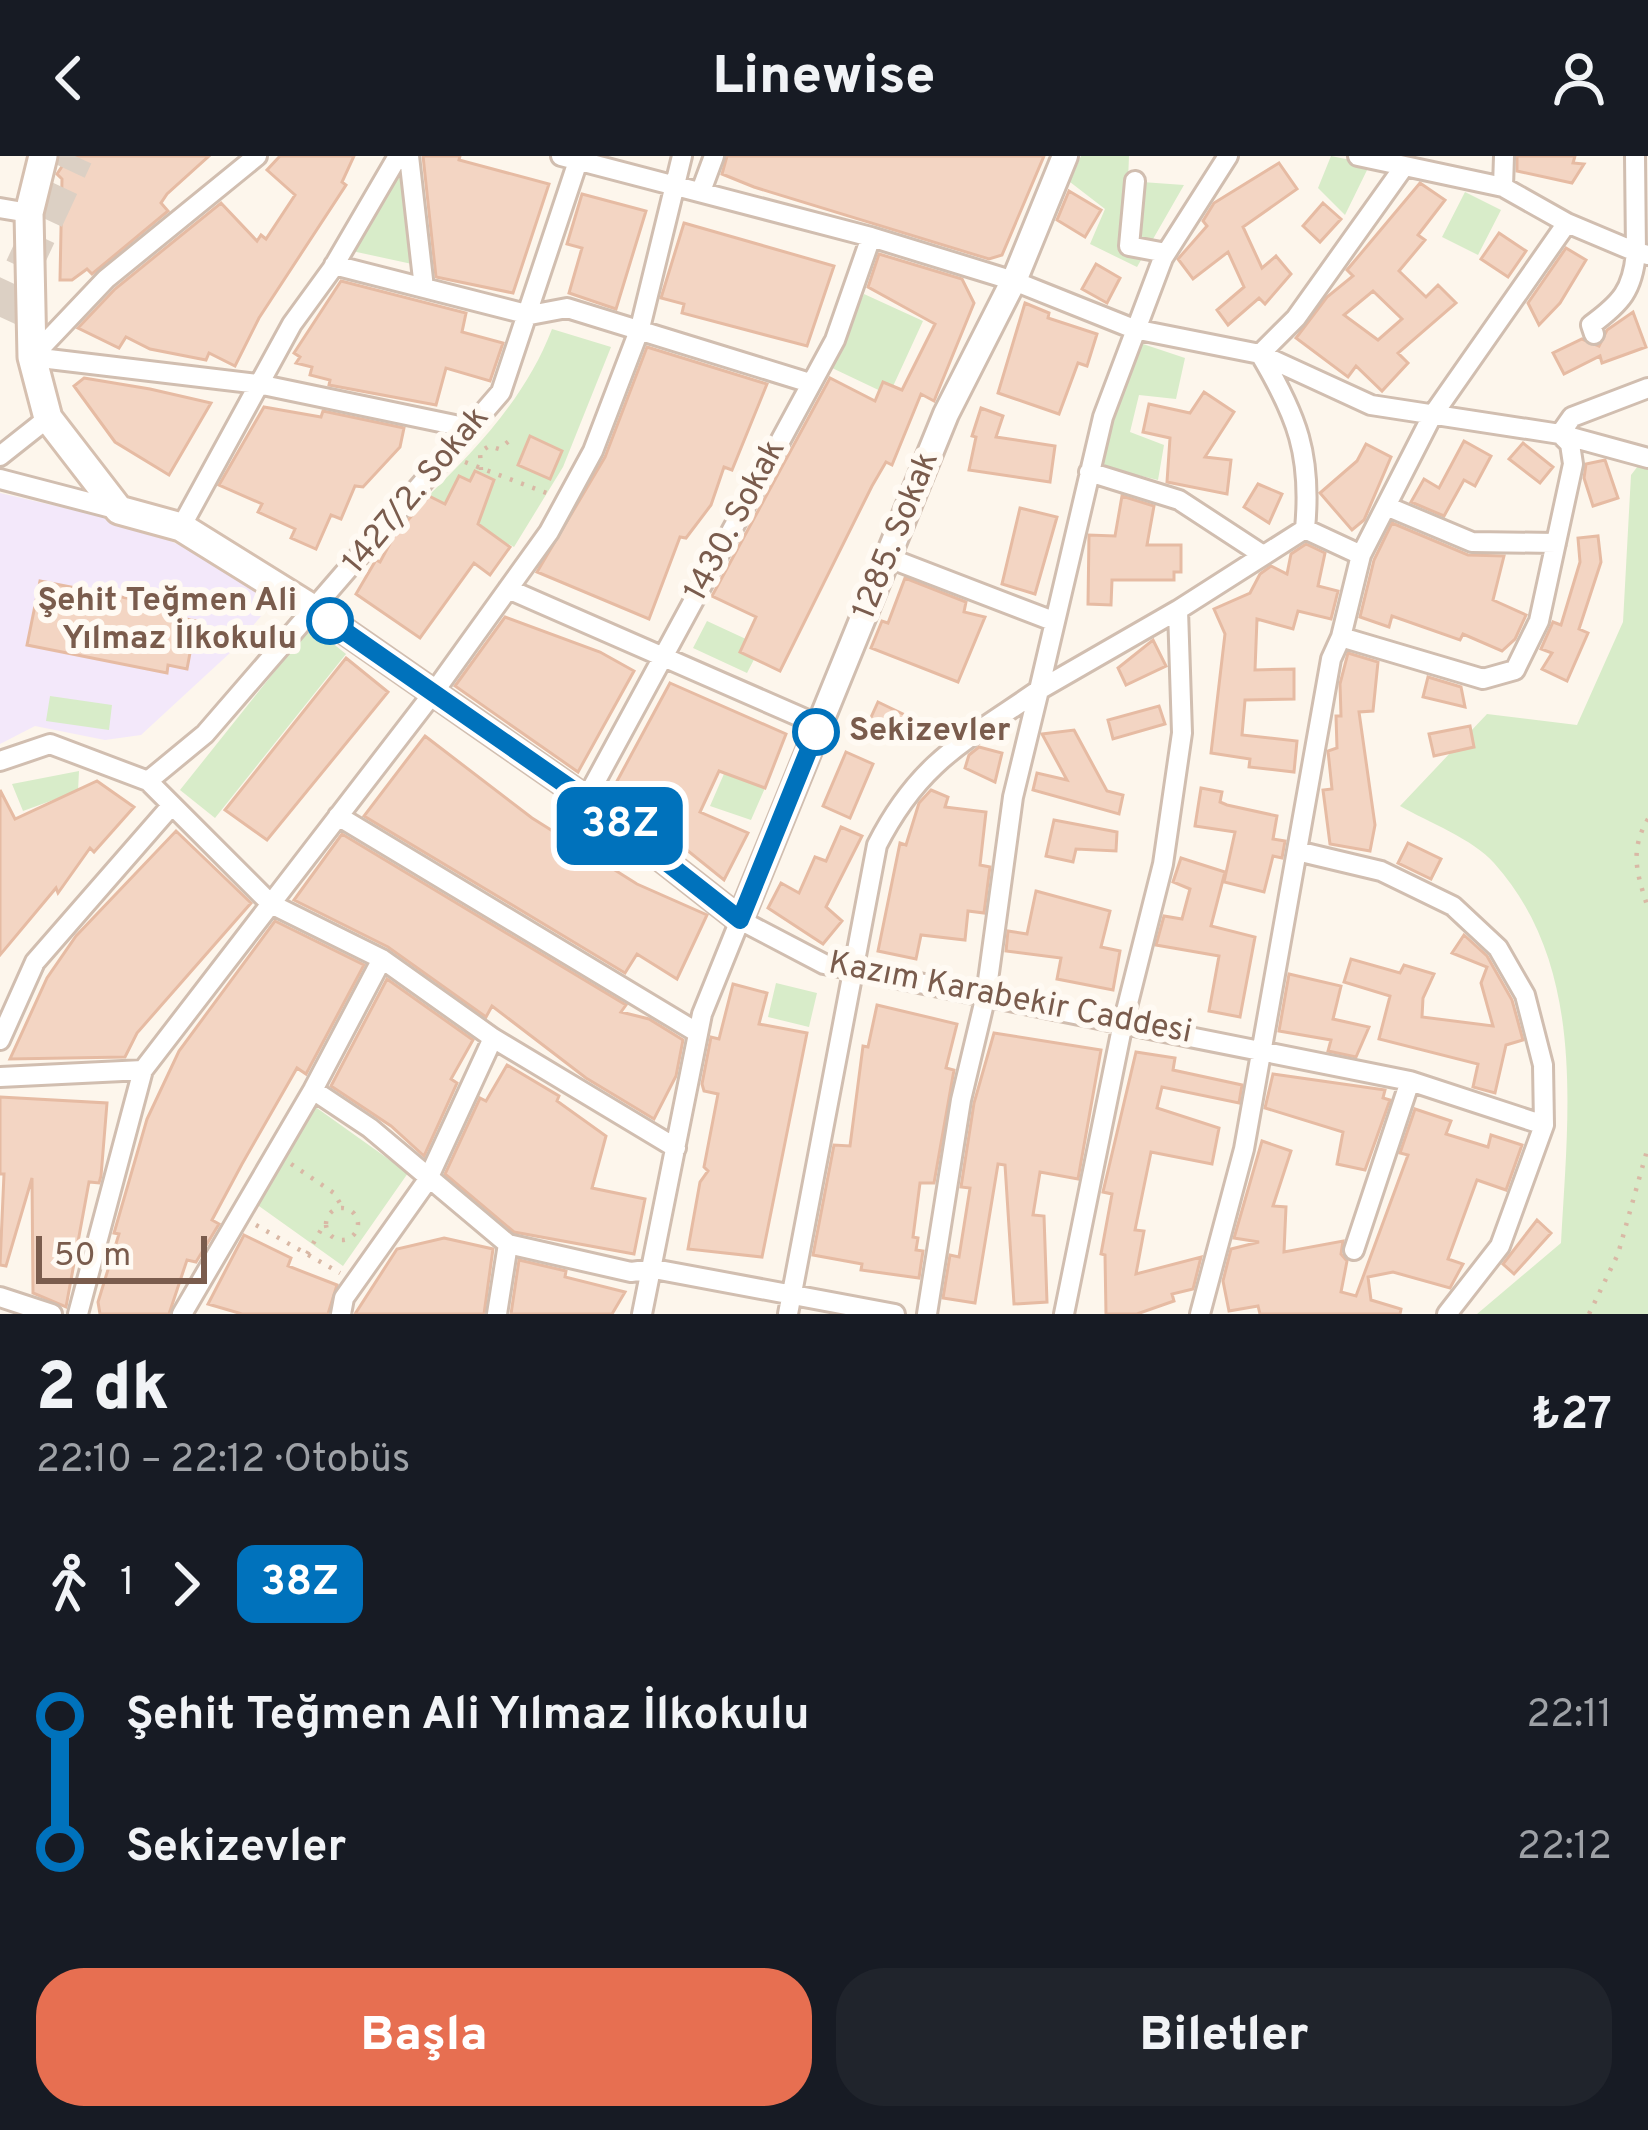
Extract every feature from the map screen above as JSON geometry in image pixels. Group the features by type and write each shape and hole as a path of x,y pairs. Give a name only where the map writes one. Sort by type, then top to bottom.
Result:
{"main road":[{"path":"43,156 29,213 32,357 48,418 119,510"},
{"name":"Kazım Karabekir Caddesi","path":"119,510 181,527 316,611"}],"street":[{"path":"32,357 106,279 257,156"},
{"path":"181,527 258,384 398,156"},
{"path":"409,156 424,288"},
{"path":"78,1314 143,1070 434,692 508,589 593,451 640,328 682,156"},
{"path":"701,191 714,156"},
{"name":"1285. Sokak","path":"740,920 946,414 1014,281 1065,156"},
{"path":"927,1314 961,1100 986,994 1013,797 1089,472 1134,329 1166,253 1228,156"},
{"path":"1358,156 1503,187 1568,223 1642,253"},
{"path":"1503,187 1504,156"},
{"path":"1594,334 1591,325 1613,311 1628,292 1642,253 1635,156"},
{"path":"570,159 871,237 1014,281 1134,329 1260,354 1371,405 1560,434 1648,458"},
{"name":"1427/2. Sokak","path":"148,781 205,734 501,392 530,315 570,159"},
{"path":"1260,354 1296,318 1403,168"},
{"path":"1135,182 1129,246 1166,253"},
{"path":"0,208 29,213"},
{"path":"1200,1314 1244,1149 1331,659 1341,638 1361,555 1432,416 1568,223"},
{"name":"1430. Sokak","path":"586,799 835,340 871,237"},
{"path":"334,265 530,315 567,308 810,383"},
{"path":"1260,354 1298,417 1309,489 1305,529"},
{"path":"32,357 258,384 469,428"},
{"path":"1560,434 1572,417 1648,388"},
{"path":"0,456 48,418"},
{"path":"1341,638 1483,679 1515,670 1539,621 1573,464 1570,444 1560,434"},
{"path":"1089,472 1179,500 1263,555"},
{"path":"0,479 119,510"},
{"path":"1386,506 1472,542 1556,543"},
{"path":"790,1305 877,845 898,802 930,764 1039,690 1305,529"},
{"path":"1305,529 1361,555"},
{"path":"889,558 1053,621"},
{"path":"508,589 819,725"},
{"path":"1064,1314 1123,1023 1162,864 1182,733 1178,610"},
{"name":"Kazım Karabekir Caddesi","path":"316,611 586,799 740,920 824,964 1410,1081 1544,1125"},
{"path":"0,761 50,744 148,781 271,904 382,959 493,1038 676,1148"},
{"path":"0,1040 35,962 172,805"},
{"path":"338,816 698,1033"},
{"path":"1297,851 1381,871 1454,906 1498,948 1525,995 1544,1065 1544,1125 1500,1246 1447,1314"},
{"path":"643,1314 698,1033 740,920"},
{"path":"182,1314 313,1090 382,959"},
{"path":"341,1314 355,1282 427,1181 493,1038"},
{"path":"0,1076 143,1070"},
{"path":"1354,1250 1410,1081"},
{"path":"313,1090 370,1128 427,1181 508,1244 631,1272 654,1269 790,1305 895,1314"},
{"path":"496,1314 508,1244"},
{"path":"0,1297 52,1314"}],"path":[{"path":"481,470 480,452 489,446 499,449 508,441"},
{"path":"449,454 534,492 568,497"},
{"path":"1648,819 1636,838 1634,862 1648,908"},
{"path":"1589,1314 1618,1254 1648,1147"},
{"path":"275,1155 334,1193 358,1223 352,1237 335,1239 325,1223"},
{"path":"307,1254 331,1212 343,1208"},
{"path":"240,1215 355,1282"}],"shaded area":[{"path":"0,493 129,523 225,565 276,598 231,652 141,735 105,740 35,726 0,744"}],"green space":[{"path":"1081,156 1129,156 1128,181 1184,185 1137,267 1090,244 1105,209 1070,182"},
{"path":"1331,156 1370,164 1345,215 1318,188"},
{"path":"395,172 403,173 412,264 352,251"},
{"path":"1465,192 1501,210 1478,255 1442,237"},
{"path":"864,294 923,321 889,395 830,367"},
{"path":"552,329 611,347 563,467 514,547 424,500 498,421"},
{"path":"1134,341 1185,358 1176,399 1139,395 1130,432 1164,445 1158,480 1100,466"},
{"path":"1648,453 1648,1314 1477,1314 1561,1243 1567,1093 1558,995 1545,948 1524,904 1494,863 1462,839 1400,806 1487,714 1577,725 1623,622 1631,475"},
{"path":"707,621 761,646 747,673 693,648"},
{"path":"311,626 346,654 215,818 180,790"},
{"path":"50,696 112,705 109,730 46,721"},
{"path":"730,760 733,777 765,788 751,820 710,806"},
{"path":"79,771 78,791 23,811 12,784"},
{"path":"776,983 817,993 809,1027 768,1017"},
{"path":"314,1106 408,1173 343,1266 249,1199"}],"building":[{"path":"69,156 209,156 167,194 161,203 168,211 92,274 87,269 72,280 60,280 62,179 57,174"},
{"path":"280,156 354,156 342,182 346,185 259,318 235,366 209,353 206,360 150,349 126,337 119,348 78,328 115,289 221,203 257,241 261,235 266,239 295,195 267,170"},
{"path":"423,156 460,156 459,160 549,184 513,293 436,277"},
{"path":"727,156 1044,156 1002,255 989,259 754,187 722,174"},
{"path":"1517,156 1575,156 1573,163 1584,164 1572,183 1517,171"},
{"path":"1279,163 1297,189 1243,227 1262,268 1276,256 1291,274 1265,304 1259,298 1228,325 1217,310 1244,287 1228,252 1193,279 1178,259 1207,226 1203,221 1214,203"},
{"path":"1420,183 1445,200 1418,235 1425,240 1399,271 1426,297 1438,285 1456,303 1398,353 1408,363 1382,391 1356,366 1348,377 1296,338 1327,297 1353,276 1347,270","holes":["1373,291 1402,319 1378,340 1344,315"]},
{"path":"1069,191 1101,210 1085,237 1057,220"},
{"path":"582,194 646,211 616,309 569,293 582,248 567,244"},
{"path":"1323,203 1341,219 1320,242 1303,226"},
{"path":"684,223 834,266 807,346 682,313 684,304 661,298"},
{"path":"1499,233 1526,251 1508,277 1481,259"},
{"path":"1566,248 1586,260 1560,303 1539,325 1528,303"},
{"path":"879,254 962,279 974,303 934,401 921,394 892,465 886,462 872,486 780,671 740,652 756,617 712,596 830,378 875,401 883,382 902,390 935,324 868,287"},
{"path":"1096,264 1120,278 1107,303 1082,289"},
{"path":"341,281 466,313 462,332 503,343 490,381 446,368 436,405 329,385 330,380 310,375 312,367 296,363 300,357 294,353"},
{"path":"1025,303 1049,313 1048,318 1097,334 1087,366 1078,363 1059,414 998,393"},
{"path":"1633,312 1646,347 1602,363 1600,356 1564,374 1553,353 1582,339 1599,346 1607,330"},
{"path":"647,347 767,384 732,470 724,467 711,505 686,538 680,537 649,619 537,572 605,457"},
{"path":"84,378 211,403 169,475 115,442 74,386"},
{"path":"1204,392 1234,412 1205,457 1231,460 1227,494 1167,482 1170,438 1143,432 1149,404 1190,413"},
{"path":"264,407 321,417 323,411 404,428 400,447 363,487 355,486 341,519 331,515 316,549 291,538 295,529 258,512 262,504 219,485"},
{"path":"981,408 1003,416 996,437 1055,446 1050,482 969,470"},
{"path":"530,436 562,451 550,479 518,465"},
{"path":"1464,441 1491,456 1475,486 1464,480 1444,516 1411,502 1424,479 1439,488"},
{"path":"1523,443 1553,467 1540,483 1509,459"},
{"path":"1366,444 1391,457 1364,520 1352,530 1320,493 1357,461"},
{"path":"1605,460 1618,498 1593,506 1584,478 1586,464"},
{"path":"475,471 494,480 478,524 510,547 490,575 474,563 420,638 356,594 376,560 380,562 394,536 429,496 445,504 459,476 470,481"},
{"path":"1258,484 1282,494 1269,523 1244,507"},
{"path":"1122,496 1154,506 1147,545 1181,545 1181,572 1174,572 1174,580 1112,580 1111,605 1088,604 1089,535 1115,536"},
{"path":"1020,508 1057,517 1035,594 1002,584"},
{"path":"1392,523 1468,555 1504,556 1493,600 1526,615 1515,639 1502,651 1463,634 1460,640 1392,616 1389,627 1360,617 1374,560"},
{"path":"1598,536 1601,562 1579,629 1588,633 1567,681 1542,669 1552,653 1541,649 1553,622 1561,625 1580,562 1578,538"},
{"path":"1306,544 1325,553 1318,586 1338,591 1331,619 1298,611 1293,629 1257,619 1255,670 1294,669 1294,699 1245,700 1242,735 1297,741 1294,772 1249,767 1250,759 1211,753 1225,634 1214,609 1250,593 1260,574 1271,566 1287,574 1291,554"},
{"path":"905,578 966,602 964,612 985,617 958,682 871,648 882,621 888,623"},
{"path":"40,581 183,609 181,618 196,621 187,669 168,665 167,673 27,645"},
{"path":"505,617 600,652 634,671 578,772 455,686"},
{"path":"1153,640 1166,666 1126,685 1118,668"},
{"path":"1348,653 1378,662 1373,711 1359,712 1375,825 1370,851 1330,844 1323,790 1332,789 1328,751 1337,748 1336,716 1341,716 1340,684"},
{"path":"346,658 388,692 267,840 225,810"},
{"path":"1428,677 1461,687 1465,707 1423,697"},
{"path":"670,683 786,734 765,788 719,771 700,812 748,833 724,880 651,821 609,796"},
{"path":"878,702 907,716 898,737 868,724"},
{"path":"1159,706 1165,724 1113,739 1108,720"},
{"path":"1470,726 1474,747 1434,756 1429,734"},
{"path":"1074,730 1107,791 1123,795 1119,814 1033,790 1037,773 1067,780 1042,734"},
{"path":"425,736 532,818 637,884 707,915 677,979 637,954 625,973 364,816"},
{"path":"979,747 1002,753 995,782 965,768 969,755"},
{"path":"846,752 873,764 850,818 823,806"},
{"path":"97,781 134,807 94,852 90,848 58,893 56,888 0,955 0,790 15,819"},
{"path":"1201,788 1222,792 1220,802 1227,805 1277,816 1273,839 1285,841 1282,858 1273,856 1264,892 1224,882 1235,832 1195,826"},
{"path":"931,790 948,797 945,807 986,812 980,865 990,867 984,913 968,911 965,940 921,935 916,959 878,951 900,843 906,845 919,803"},
{"path":"1054,820 1117,832 1116,851 1076,849 1073,862 1046,856"},
{"path":"841,827 862,836 826,907 842,921 823,944 768,908 781,883 799,893 815,857 826,861"},
{"path":"176,831 251,903 137,1033 125,1057 10,1059 47,978 76,936"},
{"path":"342,834 626,1005 621,1012 649,1019 683,1040 676,1076 654,1119 586,1078 492,1006 486,1017 388,947 294,900"},
{"path":"1408,843 1441,859 1431,879 1398,863"},
{"path":"1181,858 1225,872 1211,926 1255,937 1240,1017 1209,1011 1219,956 1156,945 1164,916 1182,919 1190,889 1173,882"},
{"path":"1036,891 1110,911 1101,947 1120,951 1113,990 1057,979 1061,958 1006,951 1008,931 1027,934"},
{"path":"275,921 364,965 306,1074 297,1068 242,1164 212,1220 219,1224 196,1262 187,1260 169,1314 100,1314 98,1302 119,1234 114,1233 147,1119 179,1051"},
{"path":"1464,935 1487,956 1512,1000 1523,1040 1506,1045 1495,1093 1473,1087 1478,1064 1379,1039 1390,996 1344,982 1351,959 1400,973 1404,965 1434,974 1423,998 1422,1017 1493,1026 1481,983 1487,967 1452,953"},
{"path":"1289,974 1341,986 1333,1019 1369,1027 1356,1057 1328,1051 1331,1040 1279,1031"},
{"path":"387,979 473,1040 451,1079 457,1083 424,1156 391,1126 331,1086"},
{"path":"733,984 767,993 759,1024 807,1033 762,1257 688,1249 700,1182 708,1171 704,1167 718,1094 704,1091 702,1084 711,1037 719,1039"},
{"path":"877,1005 957,1024 946,1068 954,1070 934,1183 920,1183 913,1237 918,1238 916,1250 923,1251 919,1278 861,1270 862,1264 813,1255 834,1145 850,1146 863,1046 868,1047"},
{"path":"994,1033 1101,1050 1078,1179 1040,1172 1033,1215 1044,1216 1047,1302 1014,1304 1005,1165 998,1164 975,1303 943,1298 950,1255 959,1257 970,1188 961,1187 974,1103"},
{"path":"1136,1052 1175,1058 1173,1070 1242,1085 1239,1103 1162,1087 1157,1108 1219,1128 1212,1164 1151,1152 1135,1230 1144,1231 1136,1274 1201,1257 1193,1289 1172,1294 1174,1301 1137,1314 1106,1314 1105,1255 1101,1254 1112,1194 1103,1192"},
{"path":"507,1065 559,1096 557,1101 606,1136 592,1188 645,1199 634,1254 514,1232 445,1174 480,1098 486,1101"},
{"path":"1273,1074 1385,1090 1383,1098 1390,1100 1365,1170 1337,1164 1343,1132 1265,1108"},
{"path":"0,1097 107,1103 101,1176 99,1183 89,1182 66,1307 33,1293 32,1178 6,1266 0,1265 4,1174 0,1174"},
{"path":"1415,1109 1451,1121 1446,1134 1488,1147 1491,1135 1522,1145 1506,1190 1477,1180 1448,1259 1463,1264 1450,1288 1393,1272 1368,1277 1371,1300 1401,1309 1400,1314 1260,1314 1258,1306 1229,1311 1223,1281 1231,1249 1259,1242 1234,1238 1262,1141 1291,1151 1273,1206 1286,1207 1284,1252 1343,1241 1341,1254 1347,1261 1341,1292 1356,1296 1408,1155 1400,1153"},
{"path":"1537,1220 1551,1233 1514,1274 1503,1264"},
{"path":"244,1235 291,1258 288,1266 337,1285 328,1314 242,1314 208,1304"},
{"path":"444,1238 493,1249 484,1314 355,1314 397,1249"},
{"path":"519,1260 625,1292 612,1314 511,1314"}],"tunnel":[{"path":"0,317 75,156"}],"bus line":[{"name":"38Z","path":"330,621 586,799 740,920 816,732"}],"place":[{"name":"Şehit Teğmen Ali Yılmaz İlkokulu","path":"330,621"},
{"name":"Sekizevler","path":"816,732"}]}
